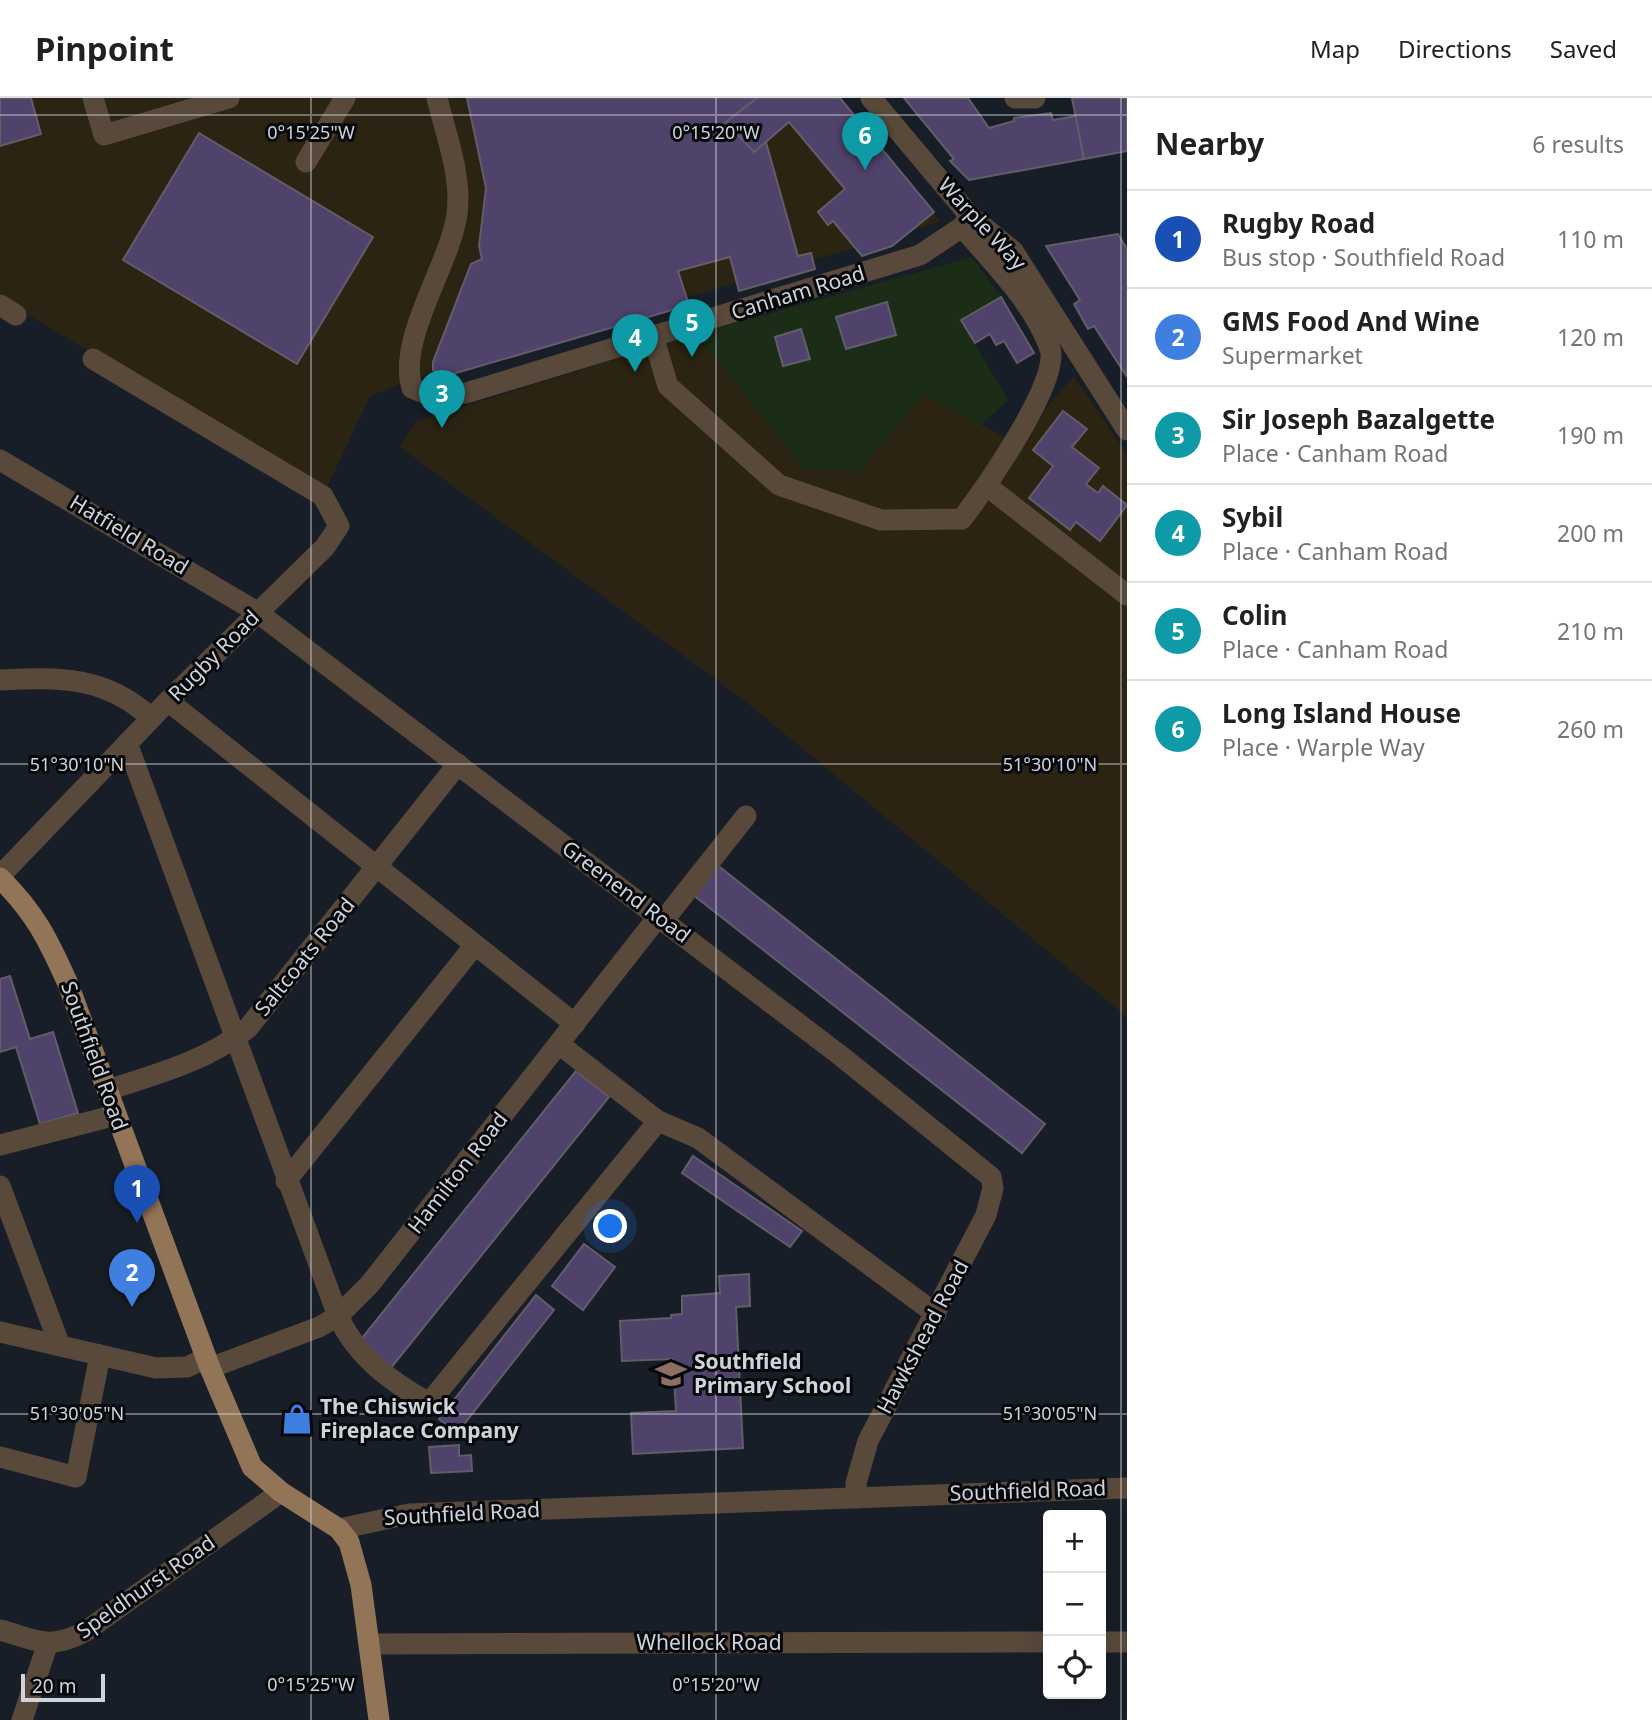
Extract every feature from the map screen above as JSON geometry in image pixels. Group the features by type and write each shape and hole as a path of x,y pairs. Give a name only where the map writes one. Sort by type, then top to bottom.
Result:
{"main road":[{"name":"Southfield Road","path":"0,877 28,906 46,936 108,1090 208,1363 252,1467 281,1492 339,1529"},
{"path":"339,1529 349,1542 356,1559 379,1720"}],"street":[{"path":"93,98 104,135 229,98"},
{"path":"306,162 345,98"},
{"name":"Canham Road","path":"437,98 459,190 457,217 424,310 407,370 412,388 429,395 466,393 920,255 966,221"},
{"name":"Warple Way","path":"871,98 966,221 1013,251 1127,430"},
{"path":"1015,98 1035,98"},
{"path":"653,336 668,386 779,485 881,520 962,519 987,486 1035,402 1050,369 1051,351 1028,308 966,221"},
{"name":"Rugby Road","path":"0,877 168,701 326,547 339,526 323,496 93,359"},
{"name":"Hatfield Road","path":"0,460 257,612"},
{"path":"987,486 1127,595"},
{"name":"Greenend Road","path":"257,612 841,1056 991,1177"},
{"path":"0,680 51,678 89,683 123,695 152,719"},
{"path":"168,701 575,1024"},
{"path":"127,743 286,1181 338,1316 348,1339 370,1363 407,1391 429,1403 658,1121"},
{"name":"Saltcoats Road","path":"108,1090 197,1060 235,1039 248,1028 458,764"},
{"name":"Hamilton Road","path":"0,1332 156,1368 187,1367 208,1363 319,1327 338,1316 370,1284 575,1024 746,816"},
{"path":"286,1181 475,945"},
{"path":"559,1044 658,1121 698,1138 936,1314"},
{"path":"0,1144 117,1115"},
{"name":"Hawkshead Road","path":"857,1497 856,1483 868,1441 986,1215 993,1188 991,1177"},
{"path":"0,1186 60,1346"},
{"path":"0,1457 76,1476 100,1355"},
{"name":"Southfield Road","path":"339,1529 409,1514 1127,1488"},
{"name":"Speldhurst Road","path":"0,1630 48,1643 64,1643 86,1631 281,1492"},
{"name":"Whellock Road","path":"370,1644 1043,1642"},
{"path":"1106,1642 1127,1642"},
{"path":"22,1720 48,1643"}],"shaded area":[{"path":"0,98 829,98 941,222 415,378 370,396 325,492 0,298"},
{"path":"697,334 805,469 859,471 924,395 1023,447 1046,408 1074,376 1127,454 1127,1017 745,701 400,447 416,421"}],"green space":[{"path":"972,257 1001,297 961,320 1008,400 981,425 924,395 859,471 805,469 697,334"}],"building":[{"path":"0,98 31,98 41,134 0,146"},
{"path":"467,98 757,98 726,122 754,152 766,142 798,256 811,253 815,269 739,291 730,257 678,271 689,305 446,376 433,370 433,362 471,264 482,259 479,246 486,188"},
{"path":"757,98 840,98 934,212 892,246 862,256 833,221 828,225 818,212 845,189 789,122 754,152 726,122"},
{"path":"904,98 968,98 989,128 1014,121 1014,118 1051,113 1053,120 1076,116 1084,159 969,180 950,161 954,159"},
{"path":"1072,98 1127,98 1127,151 1084,159"},
{"path":"199,133 373,237 297,364 123,260"},
{"path":"1118,234 1127,249 1127,377 1094,326 1088,329 1074,304 1080,300 1046,246"},
{"path":"1001,297 1034,353 1017,363 1004,341 996,345 990,334 975,343 961,320"},
{"path":"887,302 896,335 846,349 836,317"},
{"path":"801,329 810,359 783,366 775,337"},
{"path":"1063,411 1087,429 1072,447 1099,468 1086,484 1098,493 1103,486 1127,505 1100,541 1076,522 1070,530 1029,498 1053,466 1033,450"},
{"path":"716,864 1045,1124 1022,1153 692,894"},
{"path":"10,976 30,1039 53,1032 78,1113 40,1124 16,1047 0,1052 0,979"},
{"path":"576,1071 609,1097 390,1369 358,1343"},
{"path":"693,1156 802,1231 790,1247 682,1173"},
{"path":"584,1244 615,1267 583,1310 552,1286"},
{"path":"749,1274 750,1306 736,1307 743,1448 633,1454 631,1413 676,1411 673,1359 622,1361 620,1321 671,1318 671,1315 682,1314 682,1296 720,1293 719,1276"},
{"path":"536,1295 554,1310 457,1433 439,1419"},
{"path":"459,1445 459,1456 471,1455 472,1471 431,1473 429,1447"}],"place":[{"name":"Long Island House","path":"865,170"},
{"name":"Colin","path":"692,357"},
{"name":"Sybil","path":"635,372"},
{"name":"Sir Joseph Bazalgette","path":"442,428"},
{"name":"Rugby Road","path":"137,1223"},
{"name":"GMS Food And Wine","path":"132,1307"},
{"name":"Southfield Primary School","path":"671,1374"},
{"name":"The Chiswick Fireplace Company","path":"297,1419"}]}
